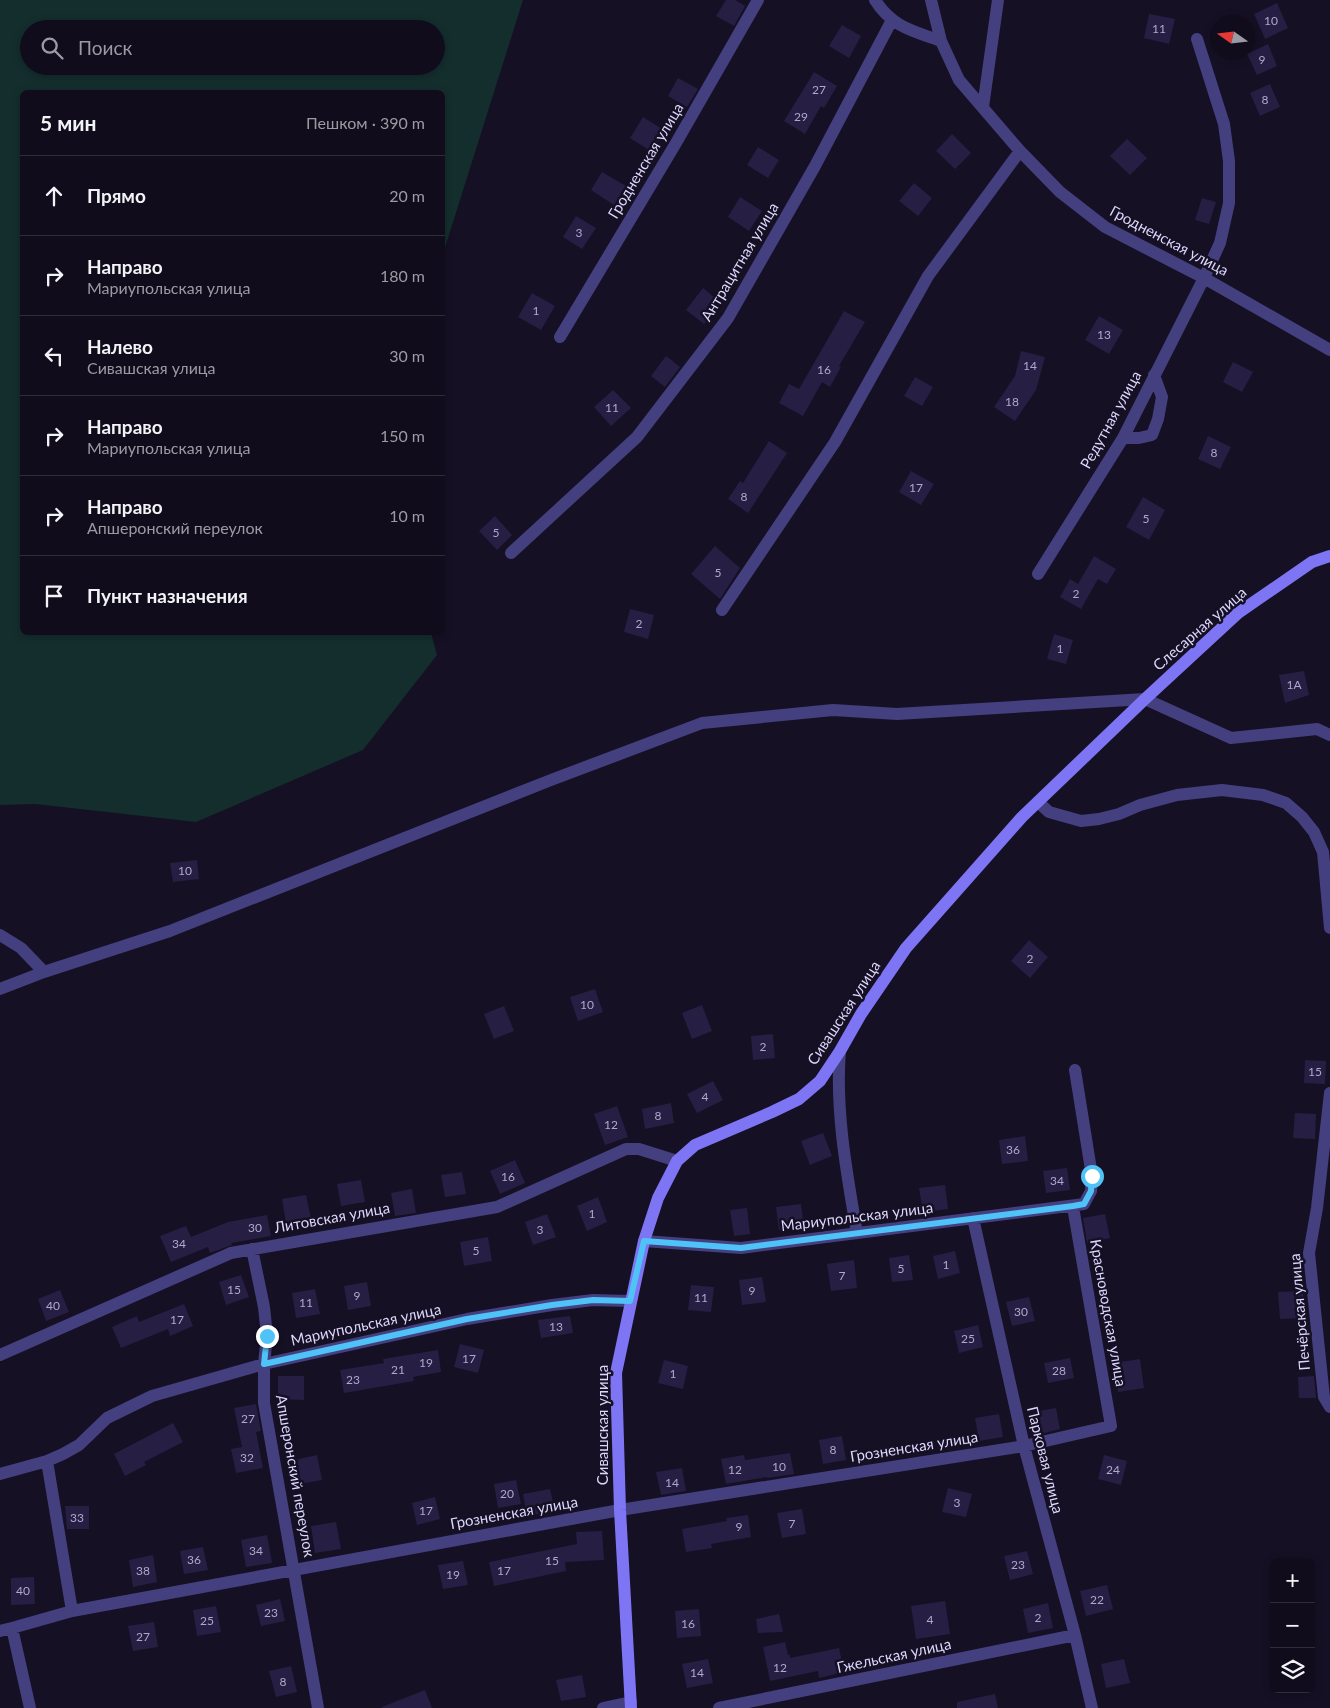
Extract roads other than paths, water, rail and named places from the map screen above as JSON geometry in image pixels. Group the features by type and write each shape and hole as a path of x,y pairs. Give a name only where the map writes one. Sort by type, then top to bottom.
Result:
{"street":[{"name":"Гродненская улица","path":"560,337 676,143 758,0"},
{"path":"875,0 880,8 901,27 941,42"},
{"name":"Гродненская улица","path":"931,0 941,42 959,80 1020,151 1060,192 1105,227 1204,278 1330,350"},
{"path":"983,107 998,0"},
{"name":"Антрацитная улица","path":"511,553 637,438 728,318 816,166 892,20"},
{"name":"Редутная улица","path":"1038,574 1122,438 1220,243 1229,204 1229,161 1224,124 1197,39"},
{"path":"722,610 836,442 928,276 1020,151"},
{"path":"1122,438 1152,436 1162,397 1154,376"},
{"name":"Слесарная улица","path":"1145,699 1238,613 1312,562 1330,556"},
{"path":"0,989 44,972 170,931 552,780 702,723 833,710 897,714 1145,699 1231,738 1317,729 1330,735"},
{"name":"Сивашская улица","path":"631,1705 620,1510 616,1373 644,1241 658,1198 677,1160 695,1145 799,1099 820,1081 861,1014 906,948 1022,817 1145,699"},
{"path":"1038,802 1049,812 1081,821 1119,814 1140,805 1177,795 1222,790 1263,795 1286,803 1302,817 1314,832 1323,852 1330,928"},
{"path":"0,935 21,948 44,972"},
{"path":"840,1051 837,1080 848,1179 858,1233"},
{"path":"1073,1206 1084,1204 1091,1191 1092,1176 1075,1070"},
{"name":"Печёрская улица","path":"1330,1093 1309,1254 1324,1397 1330,1408"},
{"name":"Литовская улица","path":"0,1355 231,1253 497,1207 626,1149 639,1149 677,1160"},
{"name":"Мариупольская улица","path":"644,1241 741,1248 1073,1206"},
{"name":"Красноводская улица","path":"1073,1206 1111,1426"},
{"name":"Парковая улица","path":"973,1218 1024,1446 1075,1635 1092,1708"},
{"name":"Апшеронский переулок","path":"252,1249 264,1307 267,1336 264,1364 264,1403 318,1708"},
{"name":"Мариупольская улица","path":"0,1474 47,1461 64,1454 79,1445 107,1418 152,1396 264,1364 476,1318 593,1300 630,1301"},
{"name":"Грозненская улица","path":"72,1612 620,1510 1024,1446 1111,1426"},
{"path":"30,1708 6,1630 72,1612 47,1461"},
{"name":"Гжельская улица","path":"719,1708 1075,1635"},
{"path":"603,1708 631,1705"}]}
